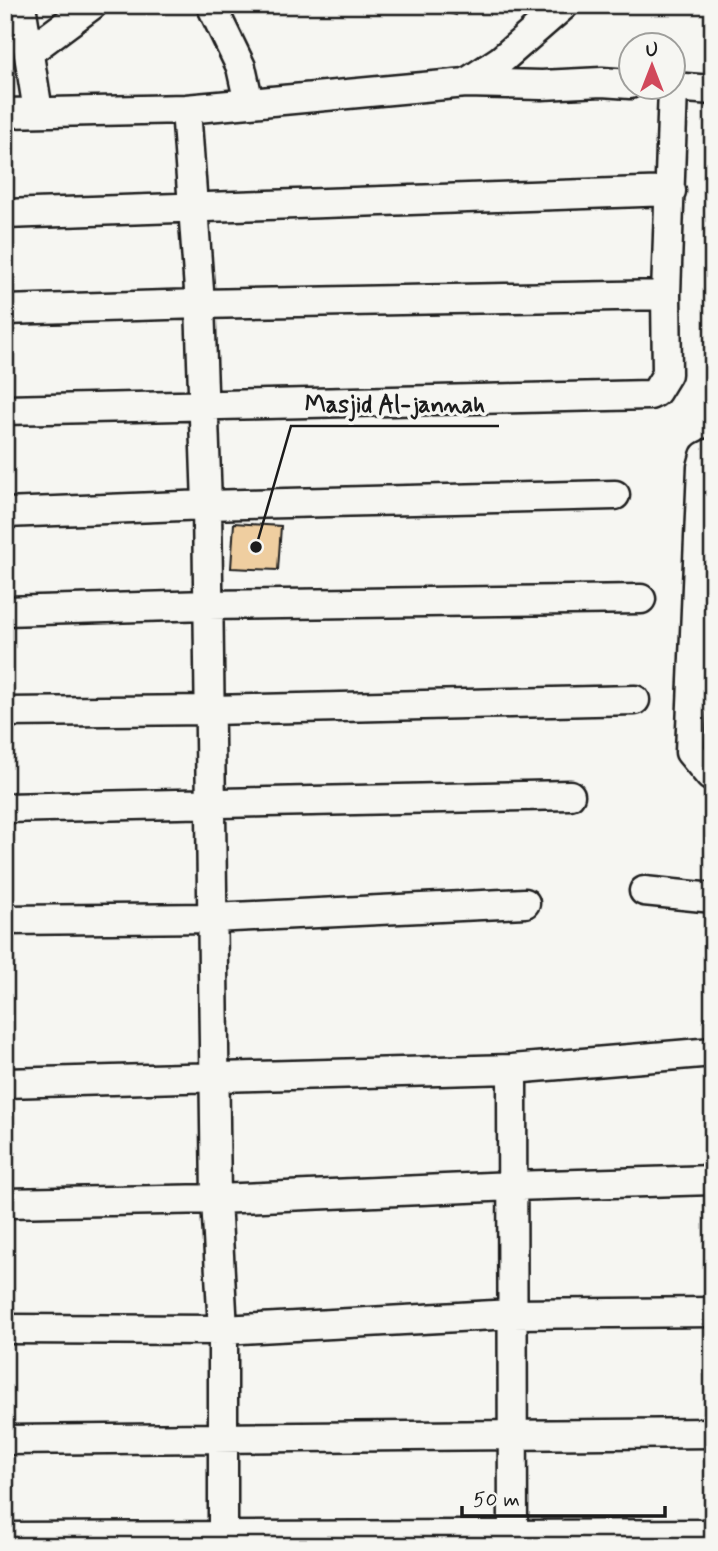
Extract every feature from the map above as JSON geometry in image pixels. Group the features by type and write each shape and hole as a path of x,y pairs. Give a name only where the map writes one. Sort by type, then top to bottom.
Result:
{"street":[{"path":"21,5 38,111"},
{"path":"29,52 92,5"},
{"path":"211,5 241,67 248,103"},
{"path":"466,83 501,60 534,15 565,5"},
{"path":"5,113 186,109 466,83 616,83"},
{"path":"686,88 713,90"},
{"path":"5,410 650,395 656,391 667,374 666,295 673,102"},
{"path":"186,109 200,304 207,505 216,1199 223,1330 223,1541"},
{"path":"5,214 671,191"},
{"path":"5,310 666,295"},
{"path":"713,452 705,456 702,467 690,752 710,776 713,776"},
{"path":"5,513 615,495"},
{"path":"5,611 208,605 641,599"},
{"path":"5,712 210,710 635,699"},
{"path":"5,808 570,795"},
{"path":"644,891 713,898"},
{"path":"5,920 213,918 525,903"},
{"path":"5,1083 512,1069 713,1052"},
{"path":"512,1069 513,1541"},
{"path":"5,1203 216,1199 713,1180"},
{"path":"5,1329 223,1330 512,1314 713,1312"},
{"path":"5,1440 713,1433"},
{"path":"5,1538 513,1541 713,1534"}],"building":[{"path":"422,5 459,5 456,15"},
{"path":"234,523 281,526 278,570 231,568"}],"place":[{"name":"Masjid Al-jannah","path":"256,547"}]}
